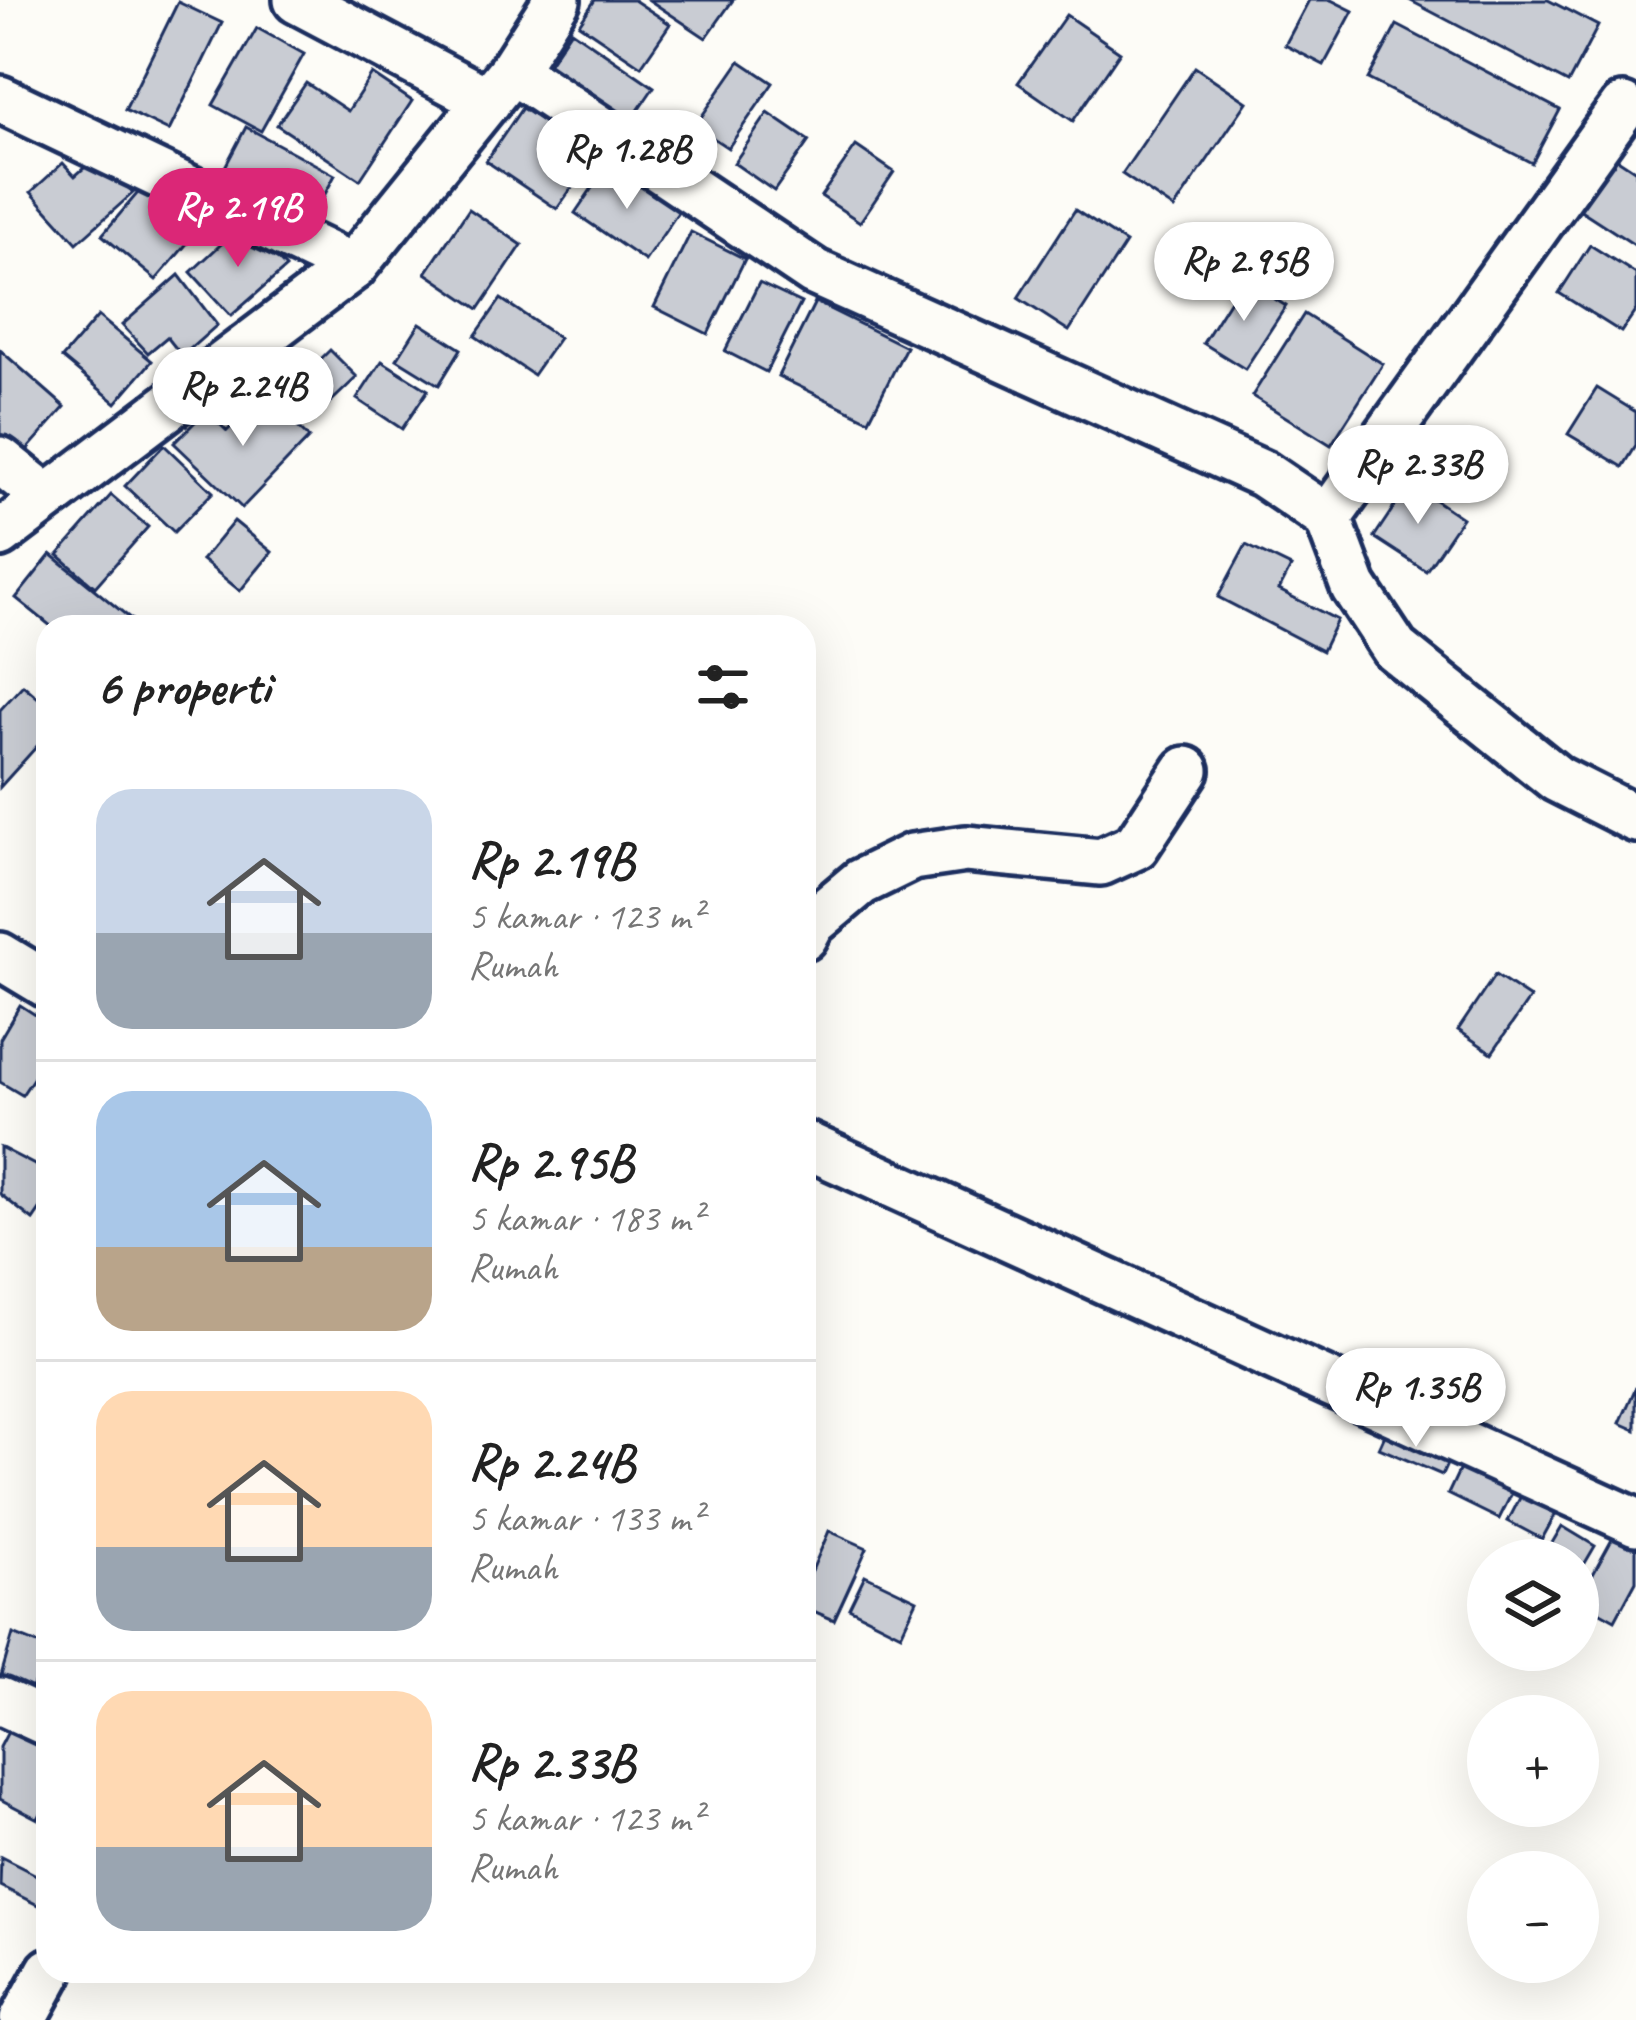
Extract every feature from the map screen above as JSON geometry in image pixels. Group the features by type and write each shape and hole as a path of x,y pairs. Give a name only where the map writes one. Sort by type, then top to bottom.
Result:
{"street":[{"path":"297,0 500,86 814,272 1263,474 1328,518 1354,587 1395,649 1557,779 1636,819"},
{"path":"0,534 352,267 500,86 557,0"},
{"path":"0,99 352,267"},
{"path":"1328,518 1623,107"},
{"path":"0,460 46,498"},
{"path":"816,921 860,882 912,857 966,849 1101,862 1136,846 1186,770"},
{"path":"0,956 36,978"},
{"path":"816,1149 1636,1522"},
{"path":"0,1701 36,1718"},
{"path":"23,2020 43,1983"}],"building":[{"path":"595,0 634,0 670,24 641,66 579,24"},
{"path":"649,0 733,0 706,38"},
{"path":"1309,0 1331,0 1353,11 1324,65 1285,45"},
{"path":"1409,0 1548,0 1598,26 1568,83"},
{"path":"178,2 222,23 169,131 125,110"},
{"path":"1066,15 1120,52 1073,121 1018,83"},
{"path":"1397,25 1560,110 1532,163 1368,79"},
{"path":"257,28 304,54 261,131 213,105"},
{"path":"571,30 654,87 626,128 543,72"},
{"path":"740,61 773,83 728,148 695,126"},
{"path":"1195,67 1247,102 1174,209 1122,174"},
{"path":"372,74 412,101 360,180 277,125 306,83 348,111"},
{"path":"522,108 594,156 557,209 486,161"},
{"path":"768,113 809,141 774,191 734,163"},
{"path":"246,127 335,175 304,234 215,186"},
{"path":"856,146 894,172 860,222 821,196"},
{"path":"1610,154 1636,171 1636,246 1576,207"},
{"path":"99,155 133,193 77,243 31,192 63,163 75,176"},
{"path":"609,163 679,211 645,261 575,213"},
{"path":"142,188 196,233 156,280 102,235"},
{"path":"469,209 522,245 479,309 426,273"},
{"path":"1075,210 1126,243 1069,331 1018,298"},
{"path":"244,223 286,268 231,316 191,272"},
{"path":"691,232 745,259 708,334 654,307"},
{"path":"1590,245 1636,274 1636,310 1621,332 1559,293"},
{"path":"179,275 217,325 182,356 167,337 148,353 122,325"},
{"path":"1243,279 1286,306 1245,369 1203,343"},
{"path":"759,283 801,303 766,372 725,351"},
{"path":"501,299 559,338 533,375 475,336"},
{"path":"815,302 906,347 869,420 778,376"},
{"path":"1304,314 1383,364 1331,445 1252,396"},
{"path":"98,316 152,361 116,403 62,358"},
{"path":"420,323 461,349 439,385 397,359"},
{"path":"0,350 65,407 18,460 0,444"},
{"path":"330,350 357,377 315,417 289,390"},
{"path":"382,361 428,390 402,429 357,399"},
{"path":"1597,388 1636,412 1636,446 1623,467 1568,434"},
{"path":"264,394 309,438 242,508 174,443 206,411 227,431"},
{"path":"164,445 213,492 174,532 125,486"},
{"path":"1410,483 1462,518 1426,571 1374,537"},
{"path":"111,495 148,527 95,587 58,555"},
{"path":"234,521 272,552 240,591 202,560"},
{"path":"1246,545 1291,567 1279,590 1337,620 1322,651 1218,597"},
{"path":"51,554 126,615 37,615 16,598"},
{"path":"23,685 36,696 36,747 0,787 0,710"},
{"path":"1495,975 1530,998 1492,1053 1458,1030"},
{"path":"20,1005 36,1015 36,1074 22,1095 0,1082 0,1039"},
{"path":"0,1147 36,1166 33,1220 0,1194"},
{"path":"1636,1387 1636,1430 1620,1423"},
{"path":"1390,1424 1453,1451 1442,1475 1379,1448"},
{"path":"1464,1460 1516,1485 1499,1519 1448,1494"},
{"path":"1524,1490 1559,1508 1542,1539 1508,1521"},
{"path":"1620,1525 1636,1533 1636,1581 1615,1620 1599,1611 1599,1563"},
{"path":"1562,1526 1583,1539 1554,1539"},
{"path":"829,1531 867,1548 834,1620 816,1612 816,1561"},
{"path":"865,1575 917,1600 901,1634 849,1608"},
{"path":"13,1634 36,1643 36,1678 31,1691 0,1679"},
{"path":"12,1724 36,1737 36,1818 0,1799 0,1747"},
{"path":"1,1857 36,1875 36,1904 0,1886"}]}
